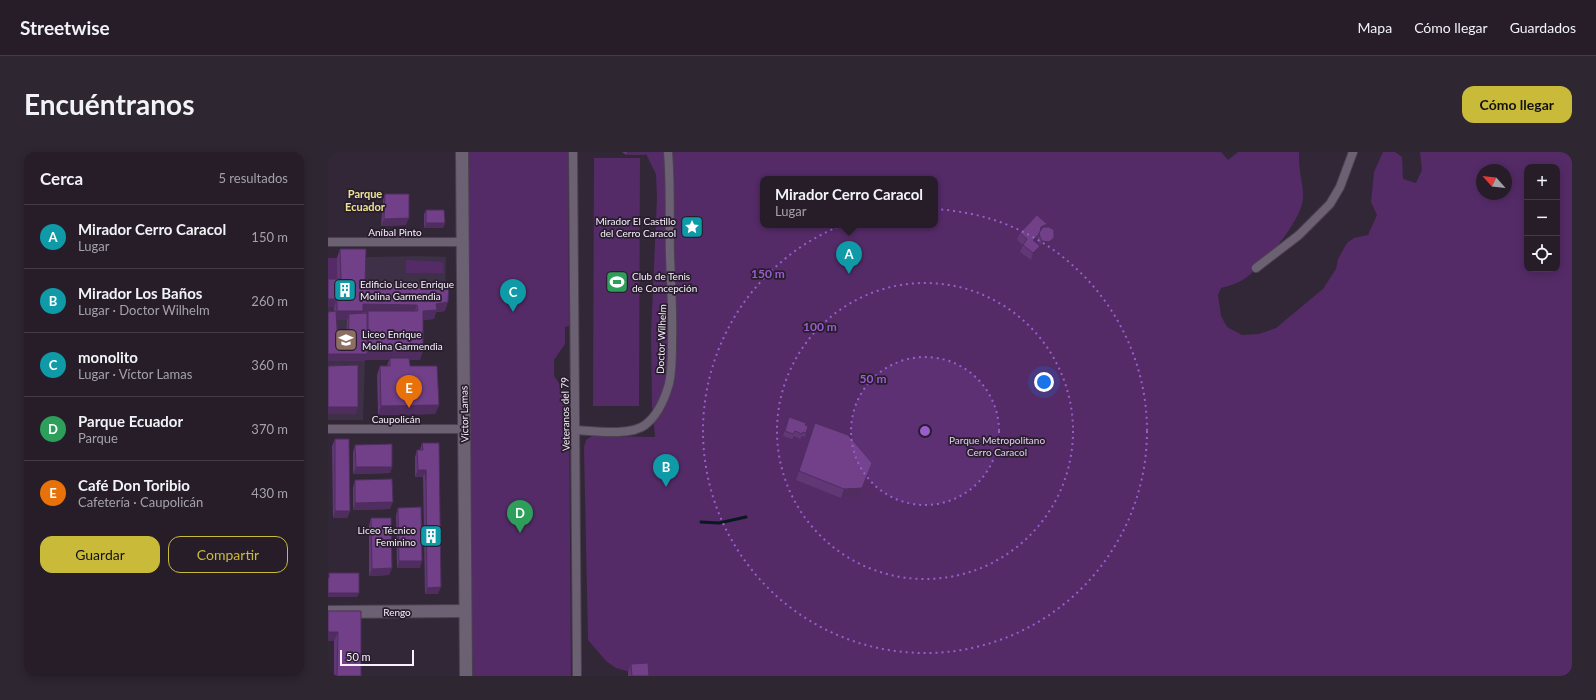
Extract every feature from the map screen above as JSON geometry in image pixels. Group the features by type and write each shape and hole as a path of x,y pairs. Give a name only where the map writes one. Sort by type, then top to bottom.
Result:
{"main road":[{"name":"Víctor Lamas","path":"462,152 466,676"},
{"name":"Rengo","path":"328,612 465,611"}],"street":[{"name":"Veteranos del 79","path":"573,152 577,676"},
{"name":"Doctor Wilhelm","path":"576,430 637,430 653,417 669,384 671,371 672,314 668,152"},
{"path":"1256,268 1299,235 1330,204 1340,187 1353,152"},
{"name":"Aníbal Pinto","path":"328,242 462,242"},
{"name":"Caupolicán","path":"328,429 464,429"}],"shaded area":[{"name":"Liceo Enrique Molina Garmendia","path":"421,256 446,257 445,311 433,313 434,319 414,320 365,360 363,420 328,420 328,258"}],"green space":[{"path":"468,152 568,152 569,326 565,327 565,344 554,360 554,376 566,393 566,403 569,404 571,676 471,676"},
{"name":"Parque Metropolitano Cerro Caracol","path":"645,152 1221,152 1228,160 1238,152 1299,152 1303,200 1293,224 1267,259 1239,282 1221,288 1218,295 1221,316 1227,327 1242,335 1259,334 1276,328 1323,289 1336,269 1338,259 1347,243 1354,238 1368,235 1377,215 1371,202 1374,172 1383,152 1395,152 1402,157 1403,179 1416,183 1422,170 1420,152 1572,152 1572,676 638,676 637,674 616,668 606,661 588,640 584,447 586,440 592,436 655,437 652,406 651,333 657,198 656,174"},
{"name":"Club de Tenis de Concepción","path":"594,158 640,158 639,406 593,406"},
{"path":"328,258 337,258 338,288 328,288"},
{"path":"406,260 443,262 444,273 406,273"}],"building":[{"path":"385,194 409,194 409,218 384,219"},
{"path":"426,210 444,210 445,223 426,223"},
{"path":"1037,215 1047,224 1041,227 1040,233 1033,240 1040,246 1033,253 1023,245 1027,239 1020,233"},
{"path":"1043,227 1049,227 1054,230 1054,238 1049,242 1042,241 1040,237 1039,233"},
{"path":"340,249 366,249 365,284 449,283 448,302 436,304 437,310 423,311 423,351 368,351 368,311 418,311 417,305 363,304 363,311 337,311 337,299 328,299 328,279 341,279"},
{"path":"336,311 338,346 348,346 349,314 367,313 367,354 328,354 328,312"},
{"path":"390,358 409,358 410,366 437,366 439,405 381,406 380,366 390,366"},
{"path":"358,365 358,407 328,407 328,366"},
{"path":"789,417 806,423 805,425 808,426 806,433 803,432 802,434 795,431 793,434 785,431"},
{"path":"815,423 848,435 872,463 862,488 844,489 799,471"},
{"path":"335,439 349,439 350,511 335,511"},
{"name":"Liceo Técnico Feminino","path":"422,443 439,443 441,587 427,588 426,470 418,470 417,450 423,450"},
{"path":"392,444 392,467 356,467 355,445"},
{"path":"392,479 393,502 355,503 355,480"},
{"path":"421,507 422,561 399,561 398,508"},
{"path":"371,518 391,518 392,568 372,569"},
{"path":"329,573 359,573 359,593 328,593"},
{"path":"328,611 361,611 361,676 337,676 338,632 328,632"},
{"path":"648,663 649,676 632,676 631,664"}],"waterway":[{"path":"701,522 719,523 746,517"}],"place":[{"name":"Mirador El Castillo del Cerro Caracol","path":"692,227"},
{"name":"Mirador Cerro Caracol","path":"849,274"},
{"name":"Club de Tenis de Concepción","path":"617,282"},
{"name":"Edificio Liceo Enrique Molina Garmendia","path":"345,290"},
{"name":"monolito","path":"513,312"},
{"name":"Liceo Enrique Molina Garmendia","path":"346,340"},
{"name":"Café Don Toribio","path":"409,408"},
{"name":"Mirador Los Baños","path":"666,487"},
{"name":"Parque Ecuador","path":"520,533"},
{"name":"Liceo Técnico Feminino","path":"431,536"}],"district":[{"name":"Parque Ecuador","path":"365,200"}]}
